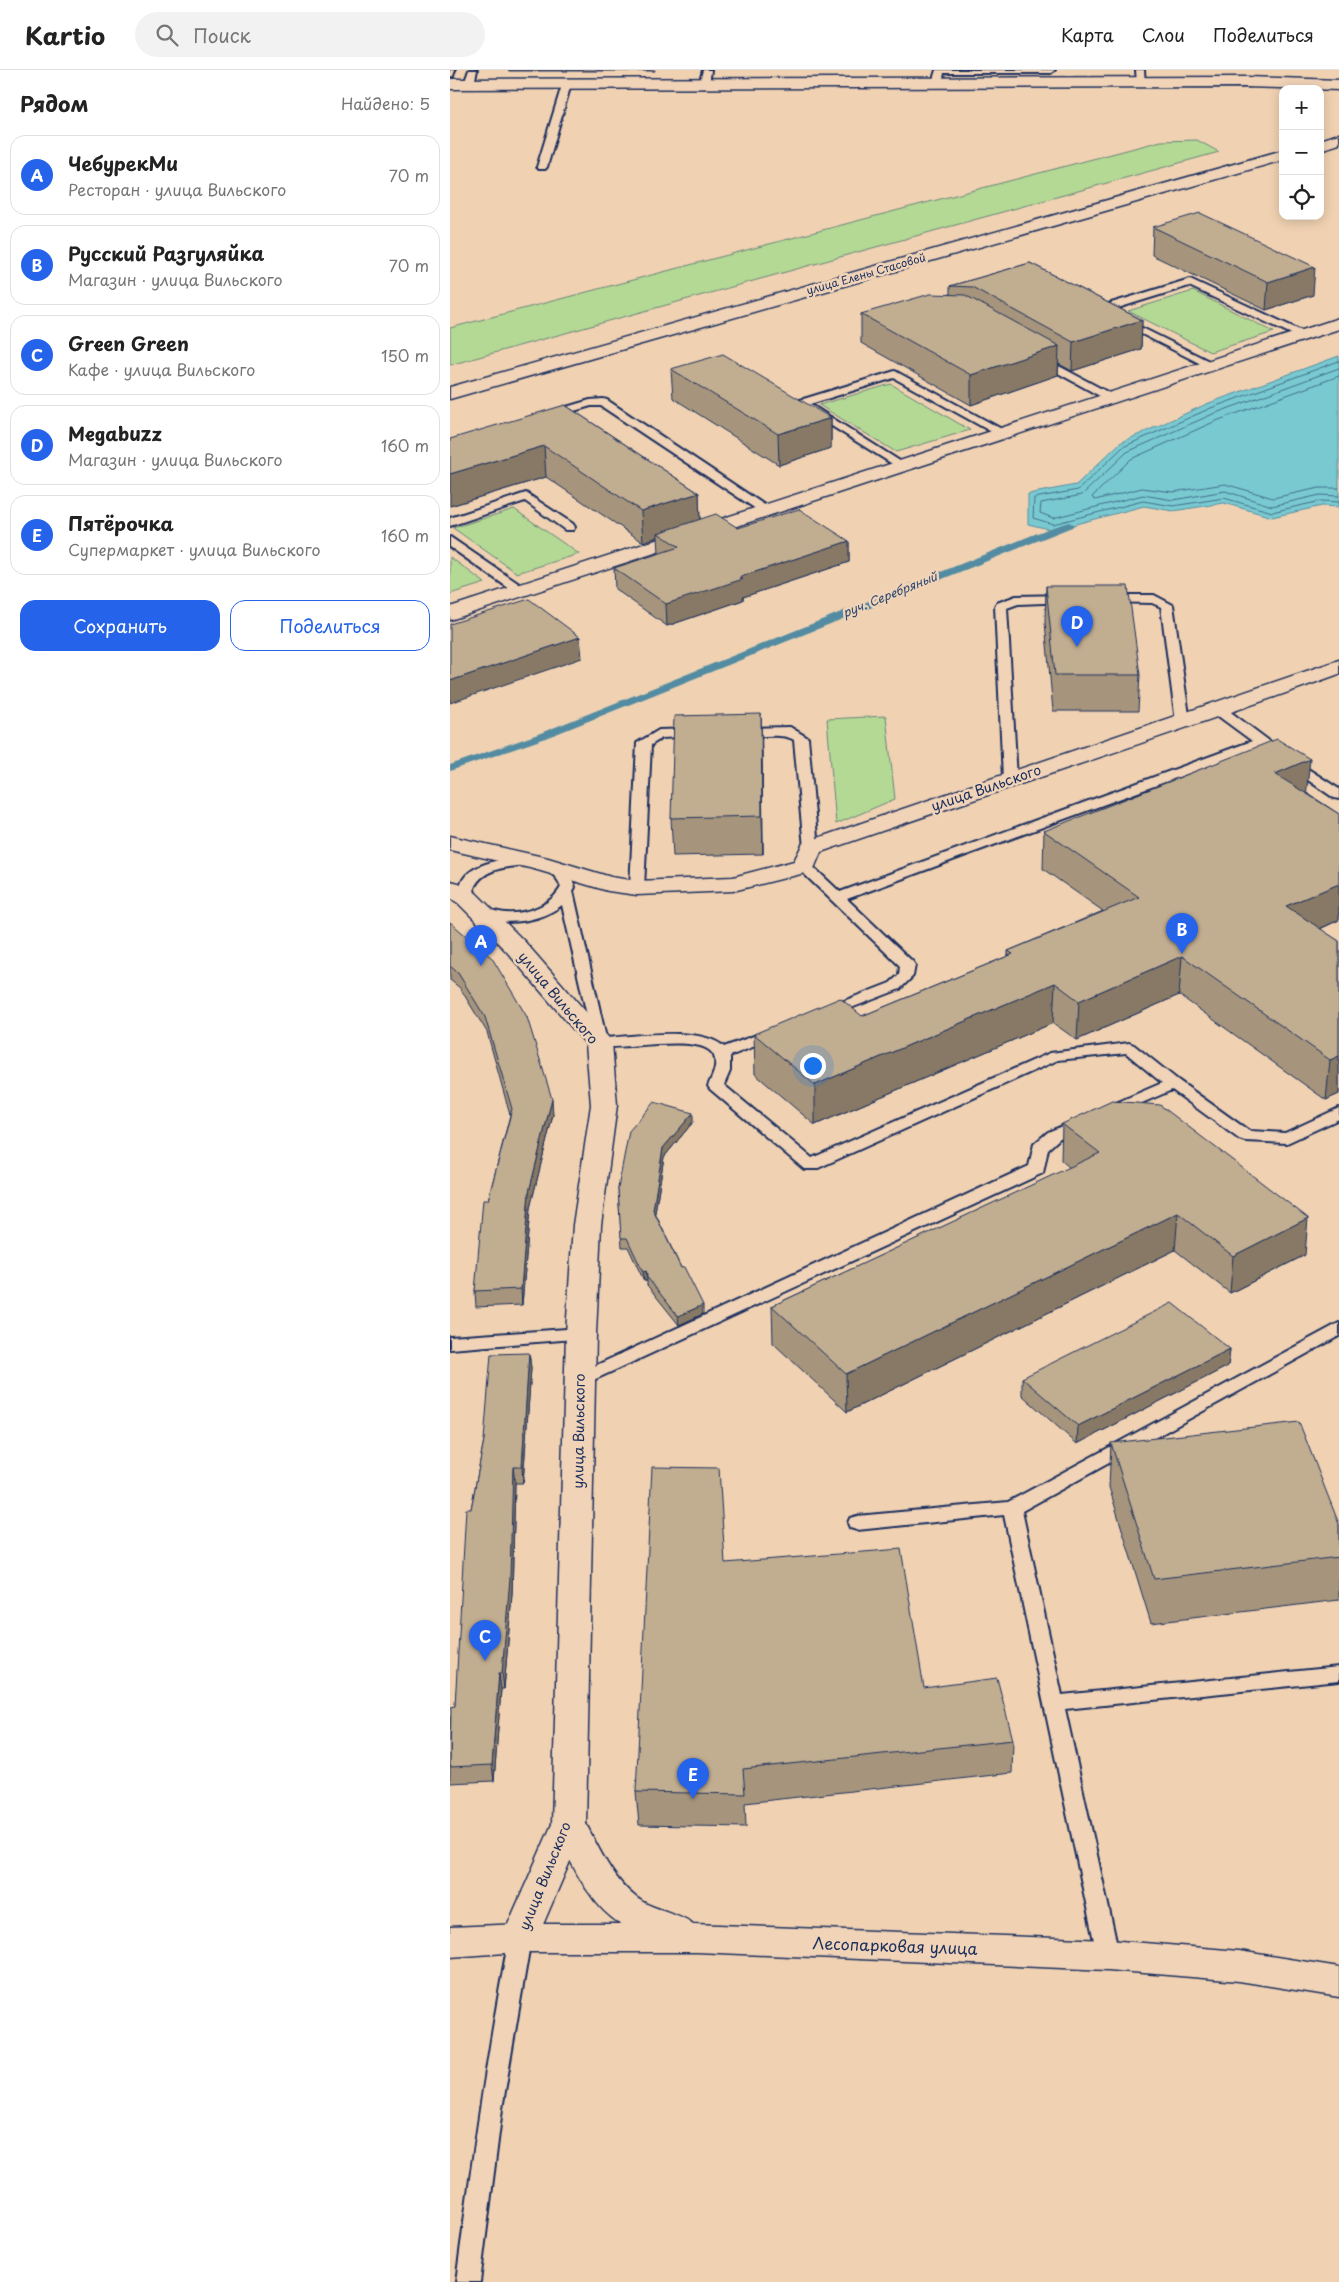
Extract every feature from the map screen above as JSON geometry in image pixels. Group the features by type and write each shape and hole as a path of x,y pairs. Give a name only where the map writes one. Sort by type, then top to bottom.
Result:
{"street":[{"path":"450,84 471,77 566,84 706,77 937,83 1141,76 1339,84"},
{"path":"1324,144 1339,139"},
{"name":"улица Елены Стасовой","path":"450,393 1279,156"},
{"path":"450,614 1339,323"},
{"name":"улица Вильского","path":"450,843 540,863 608,884 637,888 733,884 1010,779 1335,673"},
{"name":"улица Вильского","path":"467,900 516,947 599,1043 604,1105 588,1225 581,1334 569,1824 520,1938"},
{"path":"569,1824 593,1867 620,1904 654,1923 697,1938"},
{"name":"Лесопарковая улица","path":"450,1942 520,1938 697,1938 1108,1955 1239,1966 1339,1982"}],"lane":[{"path":"450,74 451,70"},
{"path":"937,83 940,70 1051,70"},
{"path":"542,167 566,84"},
{"path":"1209,365 1099,310 1190,282 1302,335"},
{"path":"1026,352 1110,398"},
{"path":"902,467 801,403 895,374 1003,434"},
{"path":"543,417 590,403 603,402 766,510"},
{"path":"450,522 526,497 569,527"},
{"path":"450,542 521,590"},
{"path":"1095,599 1154,598 1166,605 1183,722"},
{"path":"1010,779 1001,606 1016,600 1075,599"},
{"path":"1219,710 1261,742 1339,795"},
{"path":"724,732 790,731 801,738 808,857 838,898 908,965 906,976 895,986 813,1018"},
{"path":"637,888 644,743 658,734 706,733"},
{"path":"838,898 1261,742"},
{"path":"567,893 561,901 551,908 522,916 491,914 467,900 466,890 469,882 485,869 512,862 540,863 554,868 563,875 568,884 567,893 599,1043 689,1040 715,1046 722,1054 724,1065 716,1086 810,1165 1055,1056 1129,1048 1173,1084 1244,1136 1287,1138 1339,1114"},
{"path":"722,1054 785,1029"},
{"path":"581,1379 1037,1169 1040,1147 1054,1135 1173,1084"},
{"path":"857,1523 1012,1508 1339,1329"},
{"path":"450,1343 581,1334"},
{"path":"1012,1508 1108,1955"},
{"path":"1053,1703 1339,1674"},
{"path":"468,2282 501,2034 520,1938"}],"green space":[{"path":"1197,140 1219,152 450,365 450,328 1161,141"},
{"path":"1193,291 1274,332 1210,352 1128,311"},
{"path":"891,384 970,430 896,452 819,405"},
{"path":"514,509 579,554 517,573 453,528"},
{"path":"450,557 485,583 450,594"},
{"path":"886,716 895,799 836,824 827,719"}],"water":[{"path":"1339,356 1339,507 1322,506 1272,517 1224,503 1173,511 1144,506 1053,530 1028,524 1028,494 1076,485 1120,443 1209,403"}],"building":[{"path":"1200,213 1315,267 1268,282 1153,227"},
{"path":"1030,263 1142,320 1073,342 972,287 950,286"},
{"path":"930,294 965,295 1059,346 971,375 861,314"},
{"path":"723,354 831,418 778,434 671,369"},
{"path":"565,405 699,493 641,511 544,446 450,474 450,439"},
{"path":"799,509 849,541 666,604 614,568 679,547 658,533 716,514 738,528"},
{"path":"1046,586 1128,586 1140,675 1055,675"},
{"path":"529,599 580,637 450,681 450,624"},
{"path":"761,714 762,816 671,818 674,716"},
{"path":"1277,739 1310,759 1275,774 1339,814 1339,884 1286,906 1339,941 1339,1056 1330,1060 1182,956 1079,1001 1055,983 815,1085 754,1034 840,998 862,1016 1013,954 1008,951 1139,897 1044,831"},
{"path":"450,922 492,958 527,1017 552,1099 529,1192 521,1289 475,1291 483,1200 488,1200 512,1109 485,1017 458,973 450,966"},
{"path":"1112,1101 1160,1105 1308,1218 1233,1256 1178,1213 846,1374 772,1306 1100,1153 1062,1124"},
{"path":"654,1102 693,1113 663,1148 653,1210 681,1268 684,1267 703,1305 678,1316 646,1276 648,1275 646,1271 643,1272 627,1238 621,1238 618,1188 629,1131"},
{"path":"1172,1303 1230,1349 1078,1426 1022,1378"},
{"path":"529,1353 522,1467 513,1467 510,1578 502,1673 499,1673 492,1765 450,1767 451,1707 455,1706 466,1509 471,1509 484,1440 491,1354"},
{"path":"1299,1422 1339,1524 1339,1557 1154,1579 1111,1443"},
{"path":"652,1467 719,1468 725,1563 901,1549 924,1688 997,1678 1013,1740 743,1769 745,1794 636,1792"}],"waterway":[{"name":"руч. Серебряный","path":"450,768 542,736 1069,525"}],"place":[{"name":"Megabuzz","path":"1077,647"},
{"name":"Русский Разгуляйка","path":"1182,954"},
{"name":"ЧебурекМи","path":"481,966"},
{"name":"Green Green","path":"485,1661"},
{"name":"Пятёрочка","path":"693,1799"}]}
